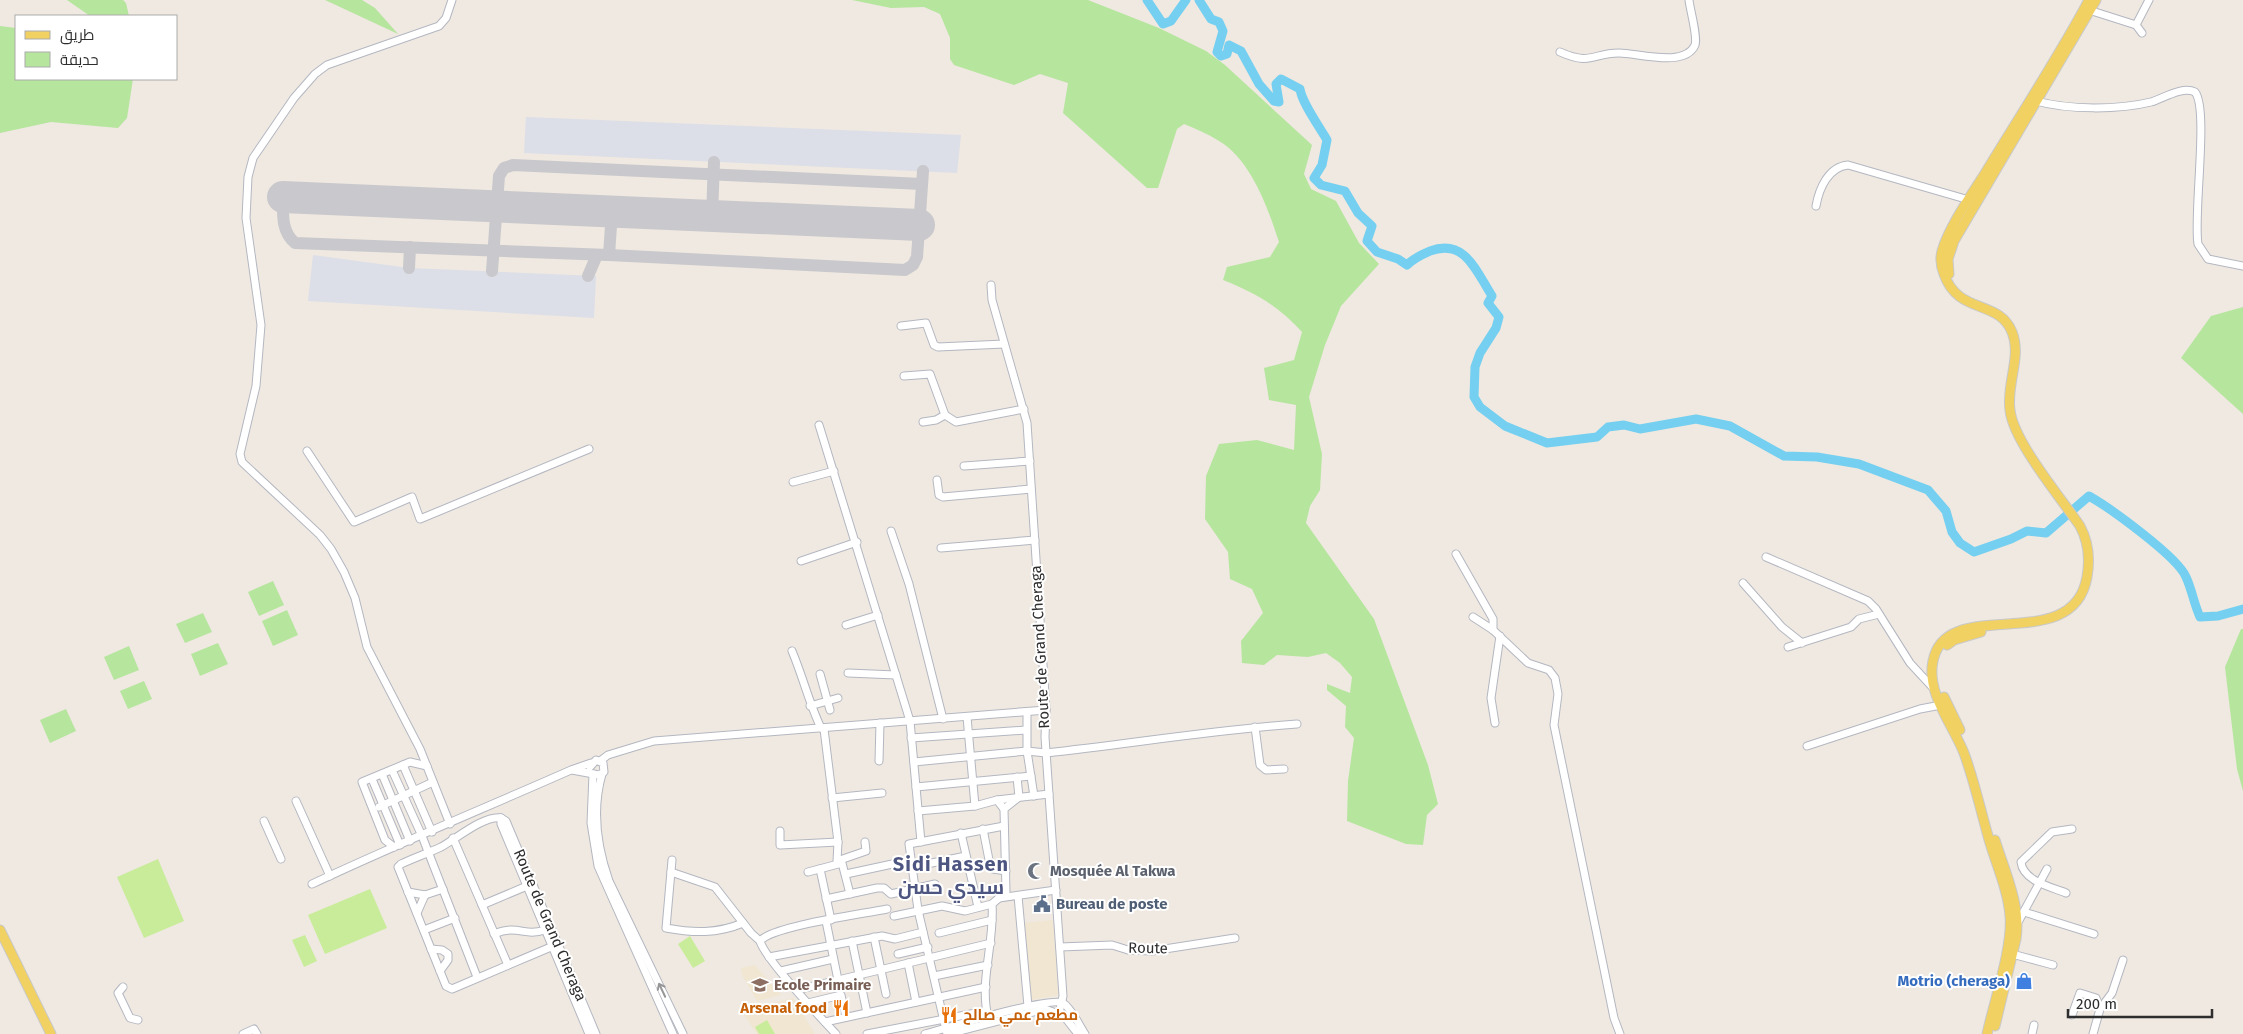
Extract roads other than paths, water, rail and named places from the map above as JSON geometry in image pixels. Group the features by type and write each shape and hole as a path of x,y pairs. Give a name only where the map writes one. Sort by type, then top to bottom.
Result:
{"main road":[{"path":"2014,330 1998,314 1960,298 1953,292 1944,276 1941,264 1942,251 1969,200 2089,0"},
{"path":"1993,1034 2012,954 2015,902 1972,758 1941,689 1938,666 1943,651 1954,640 1980,632 2044,625 2064,618 2076,610 2088,592 2093,576 2093,545 2082,524 2060,492 2025,448 2011,418 2010,396 2016,346 2010,318 1999,309 1973,300 1958,289 1949,274 1948,259 1957,234 2092,11 2096,0"},
{"path":"1987,1034 2014,923 1966,760 1941,705 1932,669 1937,649 1955,632 1965,629 2044,620 2058,616 2074,605 2082,595 2088,572 2087,546 2082,524"},
{"path":"0,930 51,1034"},
{"path":"0,942 46,1034"}],"street":[{"path":"450,824 427,766 367,647 355,598 331,549 320,535 242,462 242,443 256,386 261,325 246,218 248,177 253,158 273,127 316,74 327,65 439,26 446,18 452,0"},
{"path":"1560,52 1576,59 1590,59 1619,53 1649,58 1677,57 1687,54 1694,47 1696,39 1689,0"},
{"path":"2136,25 2149,0"},
{"path":"2092,11 2136,25 2142,33"},
{"path":"2036,101 2066,106 2128,106 2152,102 2187,90 2195,92 2199,99 2200,135 2198,244 2208,259 2243,266"},
{"path":"1816,206 1823,183 1838,169 1848,165 1969,200"},
{"name":"Route de Grand Cheraga","path":"991,285 992,300 1028,423 1046,710 1046,753 1063,1003 1059,1013"},
{"path":"901,326 926,323 934,345 938,347 1004,344"},
{"path":"904,376 929,373 932,375 945,415 956,422 1024,409"},
{"path":"923,422 936,420 945,415"},
{"path":"819,424 857,542 910,721 921,842"},
{"path":"307,451 354,522 412,497 420,519 590,449"},
{"path":"964,466 1030,461"},
{"path":"793,482 834,471"},
{"path":"937,480 939,495 943,497 1032,489"},
{"path":"891,530 908,584 943,719"},
{"path":"941,548 1035,540"},
{"path":"801,561 857,542"},
{"path":"1456,554 1493,619 1493,630"},
{"path":"1766,557 1860,596 1871,603 1901,650 1937,693"},
{"path":"1743,583 1782,627 1802,642"},
{"path":"1788,648 1851,627 1859,620 1879,614"},
{"path":"846,625 878,615"},
{"path":"1473,617 1493,630 1528,663 1549,670 1555,678 1558,694 1554,725 1614,1018 1620,1034"},
{"path":"1495,723 1491,698 1500,636"},
{"path":"792,651 803,676 810,706 822,728 838,842 837,861 866,852 865,842"},
{"path":"1920,674 1932,669"},
{"path":"848,673 896,675"},
{"path":"820,674 830,710"},
{"path":"810,706 838,698"},
{"path":"1808,746 1920,708 1941,705"},
{"path":"312,884 571,770 600,761 606,756 619,751 654,741 1046,710"},
{"path":"1027,712 1027,751 1034,796"},
{"path":"967,717 975,806"},
{"path":"879,762 880,723"},
{"path":"914,762 1027,751 1046,753 1255,727 1297,724"},
{"path":"1255,727 1261,767 1266,770 1284,768"},
{"path":"912,738 1026,730"},
{"path":"619,751 604,771 598,792 597,822 604,864 682,1034"},
{"path":"600,761 604,771"},
{"path":"397,846 384,840 362,782 412,762 427,766"},
{"path":"591,763 590,823 598,866 674,1034"},
{"path":"403,765 432,832"},
{"path":"392,770 422,836 477,977"},
{"path":"571,770 592,773 604,771"},
{"path":"382,774 410,841"},
{"path":"916,787 1030,776"},
{"path":"372,778 397,846"},
{"path":"1017,778 1019,797"},
{"path":"372,810 433,782"},
{"path":"832,798 882,793"},
{"path":"918,811 975,806 997,800 1050,794"},
{"path":"1004,809 1019,797"},
{"path":"894,916 942,906 964,911 992,904 1006,892 1004,809 997,800"},
{"path":"296,801 330,876"},
{"path":"555,945 450,989 447,987 431,950 398,869 399,865 428,853 453,838 494,818 501,818 501,824 545,930 555,945 589,1034"},
{"name":"Route de Grand Cheraga","path":"501,818 506,821 555,945 596,1034"},
{"path":"264,821 282,859"},
{"path":"946,1029 918,910 909,844 1004,826"},
{"path":"983,829 990,864 993,869 1006,871"},
{"path":"2066,893 2028,875 2021,866 2021,861 2052,832 2072,829"},
{"path":"780,830 780,845 838,842"},
{"path":"961,834 978,907"},
{"path":"453,838 508,965"},
{"path":"846,874 966,856"},
{"path":"672,860 666,928 710,932 727,930 743,923"},
{"path":"808,872 842,863 850,894"},
{"path":"820,869 826,900 830,944 838,980"},
{"path":"2014,923 2024,912 2047,869"},
{"path":"671,872 716,887 743,923 760,941 762,948 769,957 836,1034"},
{"path":"826,900 877,888 884,888 891,894 934,884"},
{"path":"482,905 527,886"},
{"path":"408,892 425,895 443,889"},
{"path":"999,898 1056,890"},
{"path":"417,913 425,895"},
{"path":"1018,896 1028,1006"},
{"path":"987,1014 986,987 991,943 992,904"},
{"path":"760,941 764,936 771,934 828,920 887,909"},
{"path":"2024,912 2094,934"},
{"path":"424,930 455,918"},
{"path":"939,933 992,920"},
{"path":"494,934 513,929 530,934 545,930"},
{"path":"769,957 830,944 882,936 896,939 924,932"},
{"path":"874,937 886,994"},
{"name":"Route","path":"1060,947 1112,945 1128,950 1152,951 1235,938"},
{"path":"852,941 867,1013"},
{"path":"797,990 991,943"},
{"path":"898,954 928,947"},
{"path":"431,950 442,950 449,957 440,971"},
{"path":"2012,954 2053,965"},
{"path":"781,971 833,959"},
{"path":"2093,1034 2100,1009 2112,993 2123,960"},
{"path":"908,963 916,1002"},
{"path":"934,976 988,965"},
{"path":"123,987 118,993 130,1018 138,1020"},
{"path":"825,1022 986,987"},
{"path":"2072,1015 2081,992 2096,998 2100,1009"},
{"path":"808,1003 841,995 846,1017"},
{"path":"867,1034 946,1029 987,1014 1054,1001 1063,1003 1085,1034"},
{"path":"925,1034 1037,1009 1059,1013 1068,1020 1078,1034"},
{"path":"2032,1034 2034,1025"},
{"path":"243,1034 254,1029 257,1034"}],"waterway":[{"path":"1147,0 1163,24 1171,21 1186,0"},
{"path":"1199,0 1211,19 1219,22 1223,31 1217,52 1221,56 1227,54 1229,45 1241,51 1259,84 1274,101 1279,102 1276,84 1281,79 1300,89 1307,108 1327,140 1322,165 1314,178 1321,185 1345,191 1358,213 1372,226 1367,241 1377,252 1398,259 1407,265 1430,251 1442,248 1452,249 1461,253 1475,267 1492,296 1488,303 1499,317 1496,328 1480,353 1475,367 1474,397 1480,407 1505,426 1547,443 1597,437 1608,427 1624,425 1640,429 1696,419 1730,426 1784,456 1817,457 1859,464 1928,490 1946,511 1952,532 1960,543 1974,552 2011,539 2027,531 2046,533 2089,496 2142,534 2180,568 2186,577 2200,617 2218,616 2243,609"}],"place":[{"name":"Mosquée Al Takwa","path":"1036,871"},
{"name":"Bureau de poste","path":"1042,904"},
{"name":"Motrio (cheraga)","path":"2024,981"},
{"name":"Ecole Primaire","path":"760,985"},
{"name":"Arsenal food","path":"841,1008"},
{"name":"مطعم عمي صالح","path":"949,1015"}],"district":[{"name":"Sidi Hassen سيدي حسن","path":"951,876"}]}
